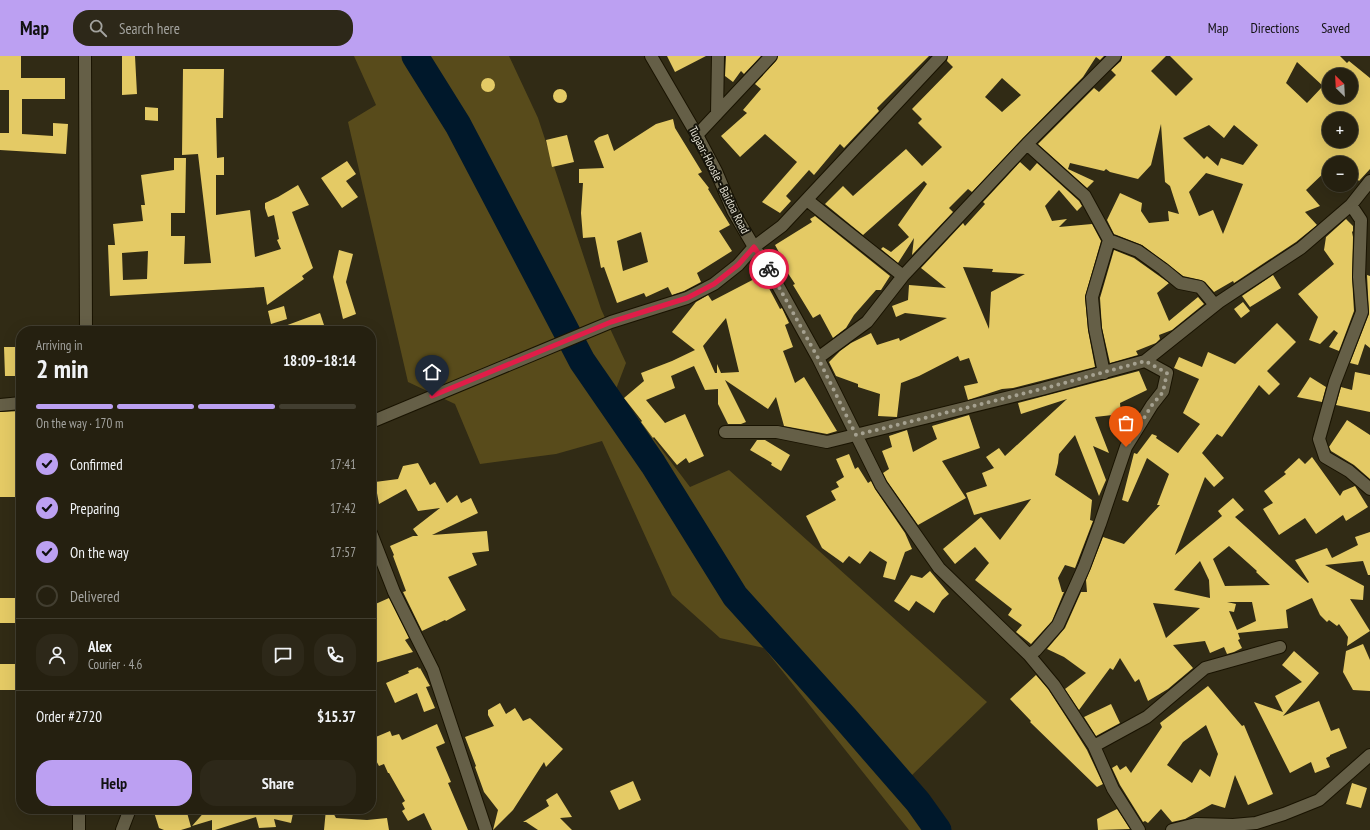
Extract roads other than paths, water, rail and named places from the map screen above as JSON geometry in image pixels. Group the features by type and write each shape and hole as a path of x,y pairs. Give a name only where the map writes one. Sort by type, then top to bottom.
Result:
{"street":[{"path":"85,56 86,326"},
{"name":"Tugaar-Hoosle - Baidoa Road","path":"376,420 611,322 687,298 714,284 738,265 754,247 733,211 716,171 697,135 651,56"},
{"path":"717,114 718,56"},
{"path":"697,135 771,56"},
{"path":"941,56 782,226 754,247 767,266 818,358 881,485 939,568 1029,655 1054,685 1094,746 1113,789 1139,830"},
{"path":"818,358 867,322 903,276 1027,144 1115,56"},
{"path":"1027,144 1085,196 1109,240 1138,251 1163,268 1180,283 1200,287 1215,305"},
{"path":"725,432 777,432 827,442 1104,373 1145,361 1215,305 1300,248 1351,205 1370,181"},
{"path":"807,200 903,276"},
{"path":"1351,205 1361,220 1360,278 1366,313 1335,382 1319,439 1325,457 1350,471 1370,489"},
{"path":"1104,373 1095,329 1092,297 1109,240"},
{"path":"1029,655 1036,650 1058,625 1084,567 1126,447 1152,405 1163,392 1167,373 1145,361"},
{"path":"0,405 16,403"},
{"path":"376,546 394,592 433,670 486,830"},
{"path":"1094,746 1147,717 1205,668 1280,647"},
{"path":"1172,830 1196,824 1233,825 1256,823 1284,814 1319,800 1370,755"},
{"path":"79,814 79,830"},
{"path":"122,830 128,814"}],"waterway":[{"path":"415,56 458,125 582,361 653,464 735,596 845,718 918,802 938,830"}]}
